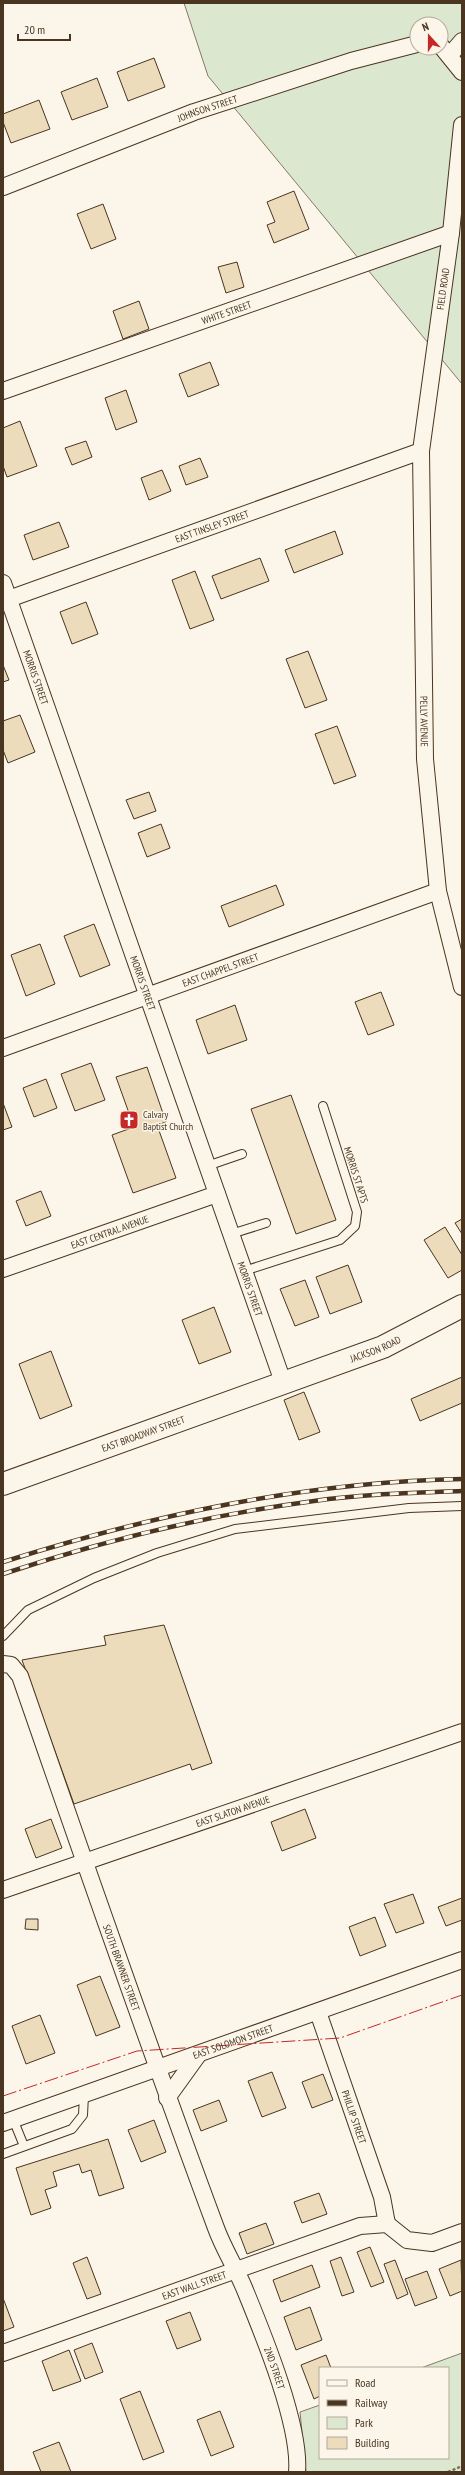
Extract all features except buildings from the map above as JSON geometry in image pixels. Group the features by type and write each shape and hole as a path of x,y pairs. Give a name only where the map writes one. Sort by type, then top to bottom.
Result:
{"main road":[{"name":"JACKSON ROAD","path":"284,1382 384,1347 459,1310"},
{"name":"EAST BROADWAY STREET","path":"3,1484 284,1382"}],"street":[{"path":"449,48 462,41"},
{"name":"JOHNSON STREET","path":"3,187 194,112 351,61 409,46"},
{"path":"449,55 462,72"},
{"name":"FIELD ROAD","path":"421,452 450,233 462,125"},
{"name":"WHITE STREET","path":"3,392 450,233"},
{"name":"EAST TINSLEY STREET","path":"6,600 421,452"},
{"name":"PELLY AVENUE","path":"421,452 425,759 438,891 462,987"},
{"name":"MORRIS STREET","path":"3,583 6,600 150,997 207,1166 284,1382"},
{"name":"EAST CHAPPEL STREET","path":"3,1048 150,997 438,891"},
{"name":"EAST CENTRAL AVENUE","path":"3,1268 217,1194"},
{"name":"SOUTH BRAWNER STREET","path":"7,1664 20,1676 167,2098 224,2250 234,2269"},
{"name":"EAST SLATON AVENUE","path":"3,1890 462,1732"},
{"name":"EAST SOLOMON STREET","path":"8,2121 157,2070 462,1960"},
{"name":"PHILLIP STREET","path":"318,2012 382,2197 387,2224"},
{"path":"167,2098 198,2055"},
{"path":"387,2224 406,2240 432,2243 462,2232"},
{"name":"EAST WALL STREET","path":"3,2352 234,2269 360,2226 387,2224"},
{"name":"2ND STREET","path":"234,2269 244,2288 280,2385 292,2425 298,2463 297,2472"}],"lane":[{"name":"MORRIS ST APTS","path":"244,1271 340,1240 355,1226 357,1212 323,1106"},
{"path":"207,1166 242,1154"},
{"path":"231,1234 266,1223"},
{"path":"3,1636 28,1610 94,1578 157,1553 235,1529 409,1508 462,1506"},
{"path":"3,2154 72,2129 83,2115 84,2095"},
{"path":"8,2121 24,2146"}],"path":[{"path":"448,2472 462,2466"}],"green space":[{"path":"184,3 462,3 462,384 208,76"},
{"path":"462,2353 462,2472 306,2472 300,2412 319,2405 319,2459 449,2459 449,2367 424,2367"}],"railway":[{"path":"3,1562 116,1530 230,1504 287,1494 345,1487 462,1479"},
{"path":"3,1574 80,1550 196,1521 314,1501 388,1494 462,1491"}],"power":[{"path":"3,2096 137,2051 340,2038 462,1995"}],"place":[{"name":"Calvary Baptist Church","path":"129,1120"}]}
